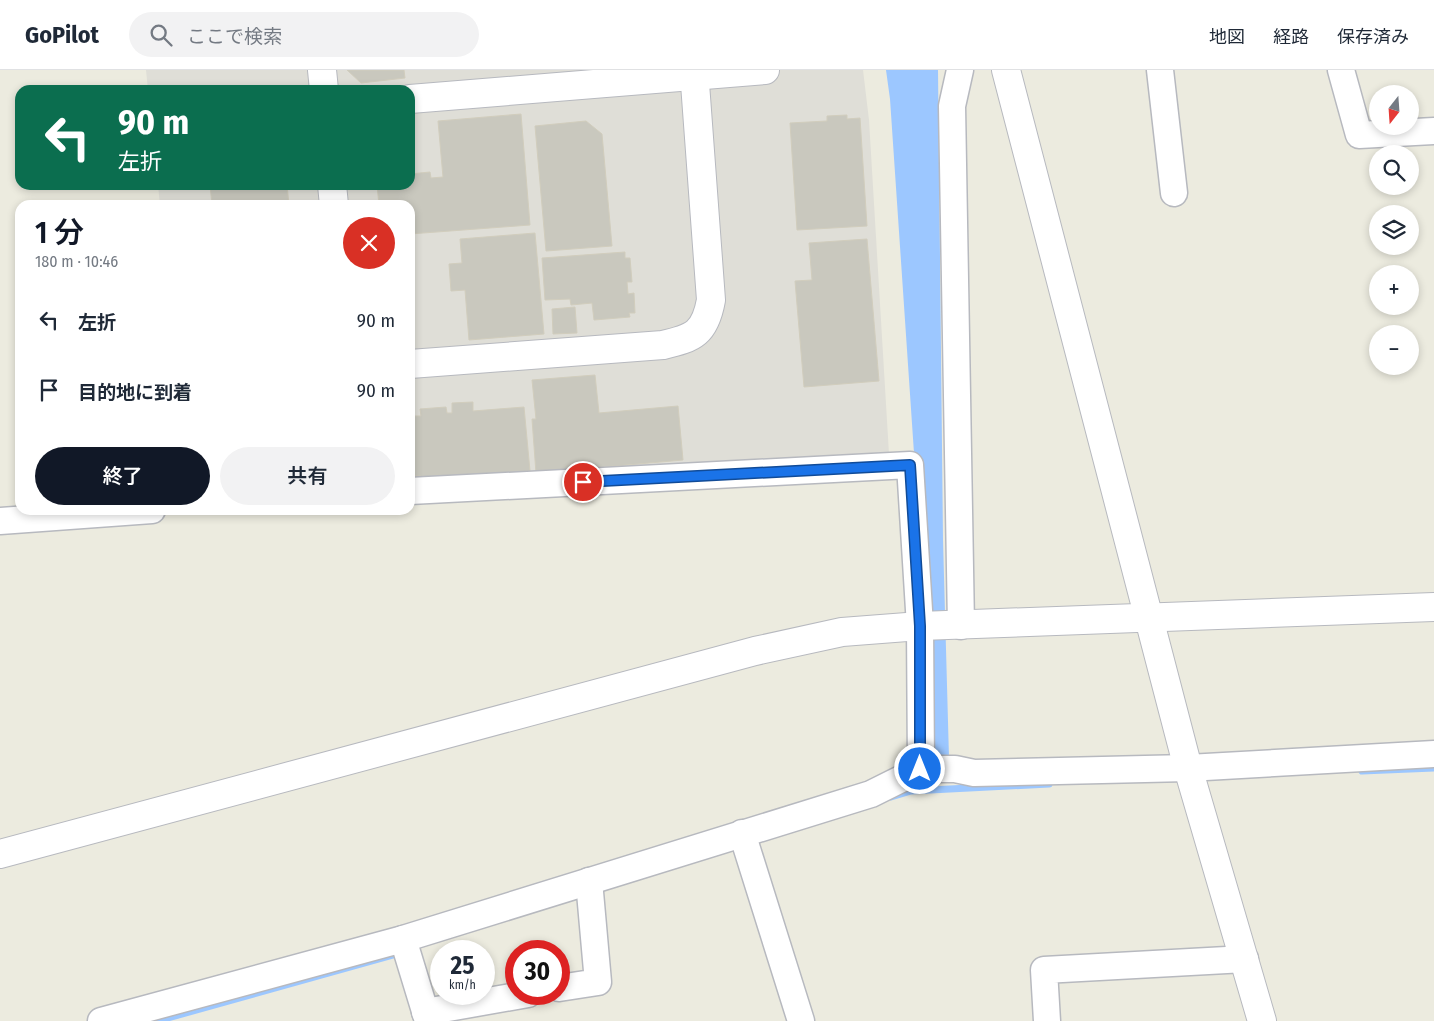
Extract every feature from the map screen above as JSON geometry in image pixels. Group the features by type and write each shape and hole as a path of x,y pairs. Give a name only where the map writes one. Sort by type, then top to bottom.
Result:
{"street":[{"path":"322,70 324,85"},
{"path":"415,99 694,73 765,70"},
{"path":"958,626 952,106 960,70"},
{"path":"1006,70 1188,768 1262,1021"},
{"path":"1160,70 1174,193"},
{"path":"1341,70 1359,135 1434,131"},
{"path":"415,364 663,345 688,339 699,331 708,318 711,300 694,73"},
{"path":"415,491 910,465 920,626 920,769"},
{"path":"0,521 83,515"},
{"path":"0,854 755,652 842,632 920,626 1434,607"},
{"path":"101,1021 403,939 870,794 920,769 955,769 974,773 1188,768 1434,754"},
{"path":"742,833 801,1021"},
{"path":"570,986 598,982 588,881"},
{"path":"403,939 427,1016 505,999"},
{"path":"1047,1021 1044,970 1245,959"}],"shaded area":[{"path":"146,70 863,70 869,120 889,454 415,490 415,200 160,200 158,190 415,190 415,85 148,85"}],"water":[{"path":"886,70 938,70 943,540 949,758 925,761 914,453 890,99"}],"building":[{"path":"347,70 404,70 405,78 361,83"},
{"path":"521,114 530,225 415,234 415,200 378,200 378,190 415,190 415,174 430,172 431,178 443,177 438,121"},
{"path":"847,115 847,119 860,118 867,226 797,230 790,123 827,121 827,116"},
{"path":"586,121 602,134 612,246 546,251 535,126"},
{"path":"210,190 288,190 288,200 212,200"},
{"path":"535,233 544,334 469,340 465,290 451,291 449,264 462,263 460,239"},
{"path":"867,239 879,381 804,387 795,281 812,280 809,243"},
{"path":"625,252 625,258 630,258 632,282 627,282 628,294 634,293 635,313 629,313 630,317 594,320 592,303 571,305 570,299 545,300 542,258"},
{"path":"575,307 577,333 553,334 552,309"},
{"path":"595,375 599,413 678,406 683,460 536,473 532,419 536,419 532,380"},
{"path":"473,402 473,411 524,407 530,471 422,480 421,476 415,476 415,416 421,416 420,409 446,407 447,413 452,413 452,403"}],"waterway":[{"path":"1362,771 1434,768"},
{"path":"891,797 911,791 1049,784"},
{"path":"157,1021 397,954"}],"route":[{"path":"583,482 910,465 920,626 920,769"}]}
